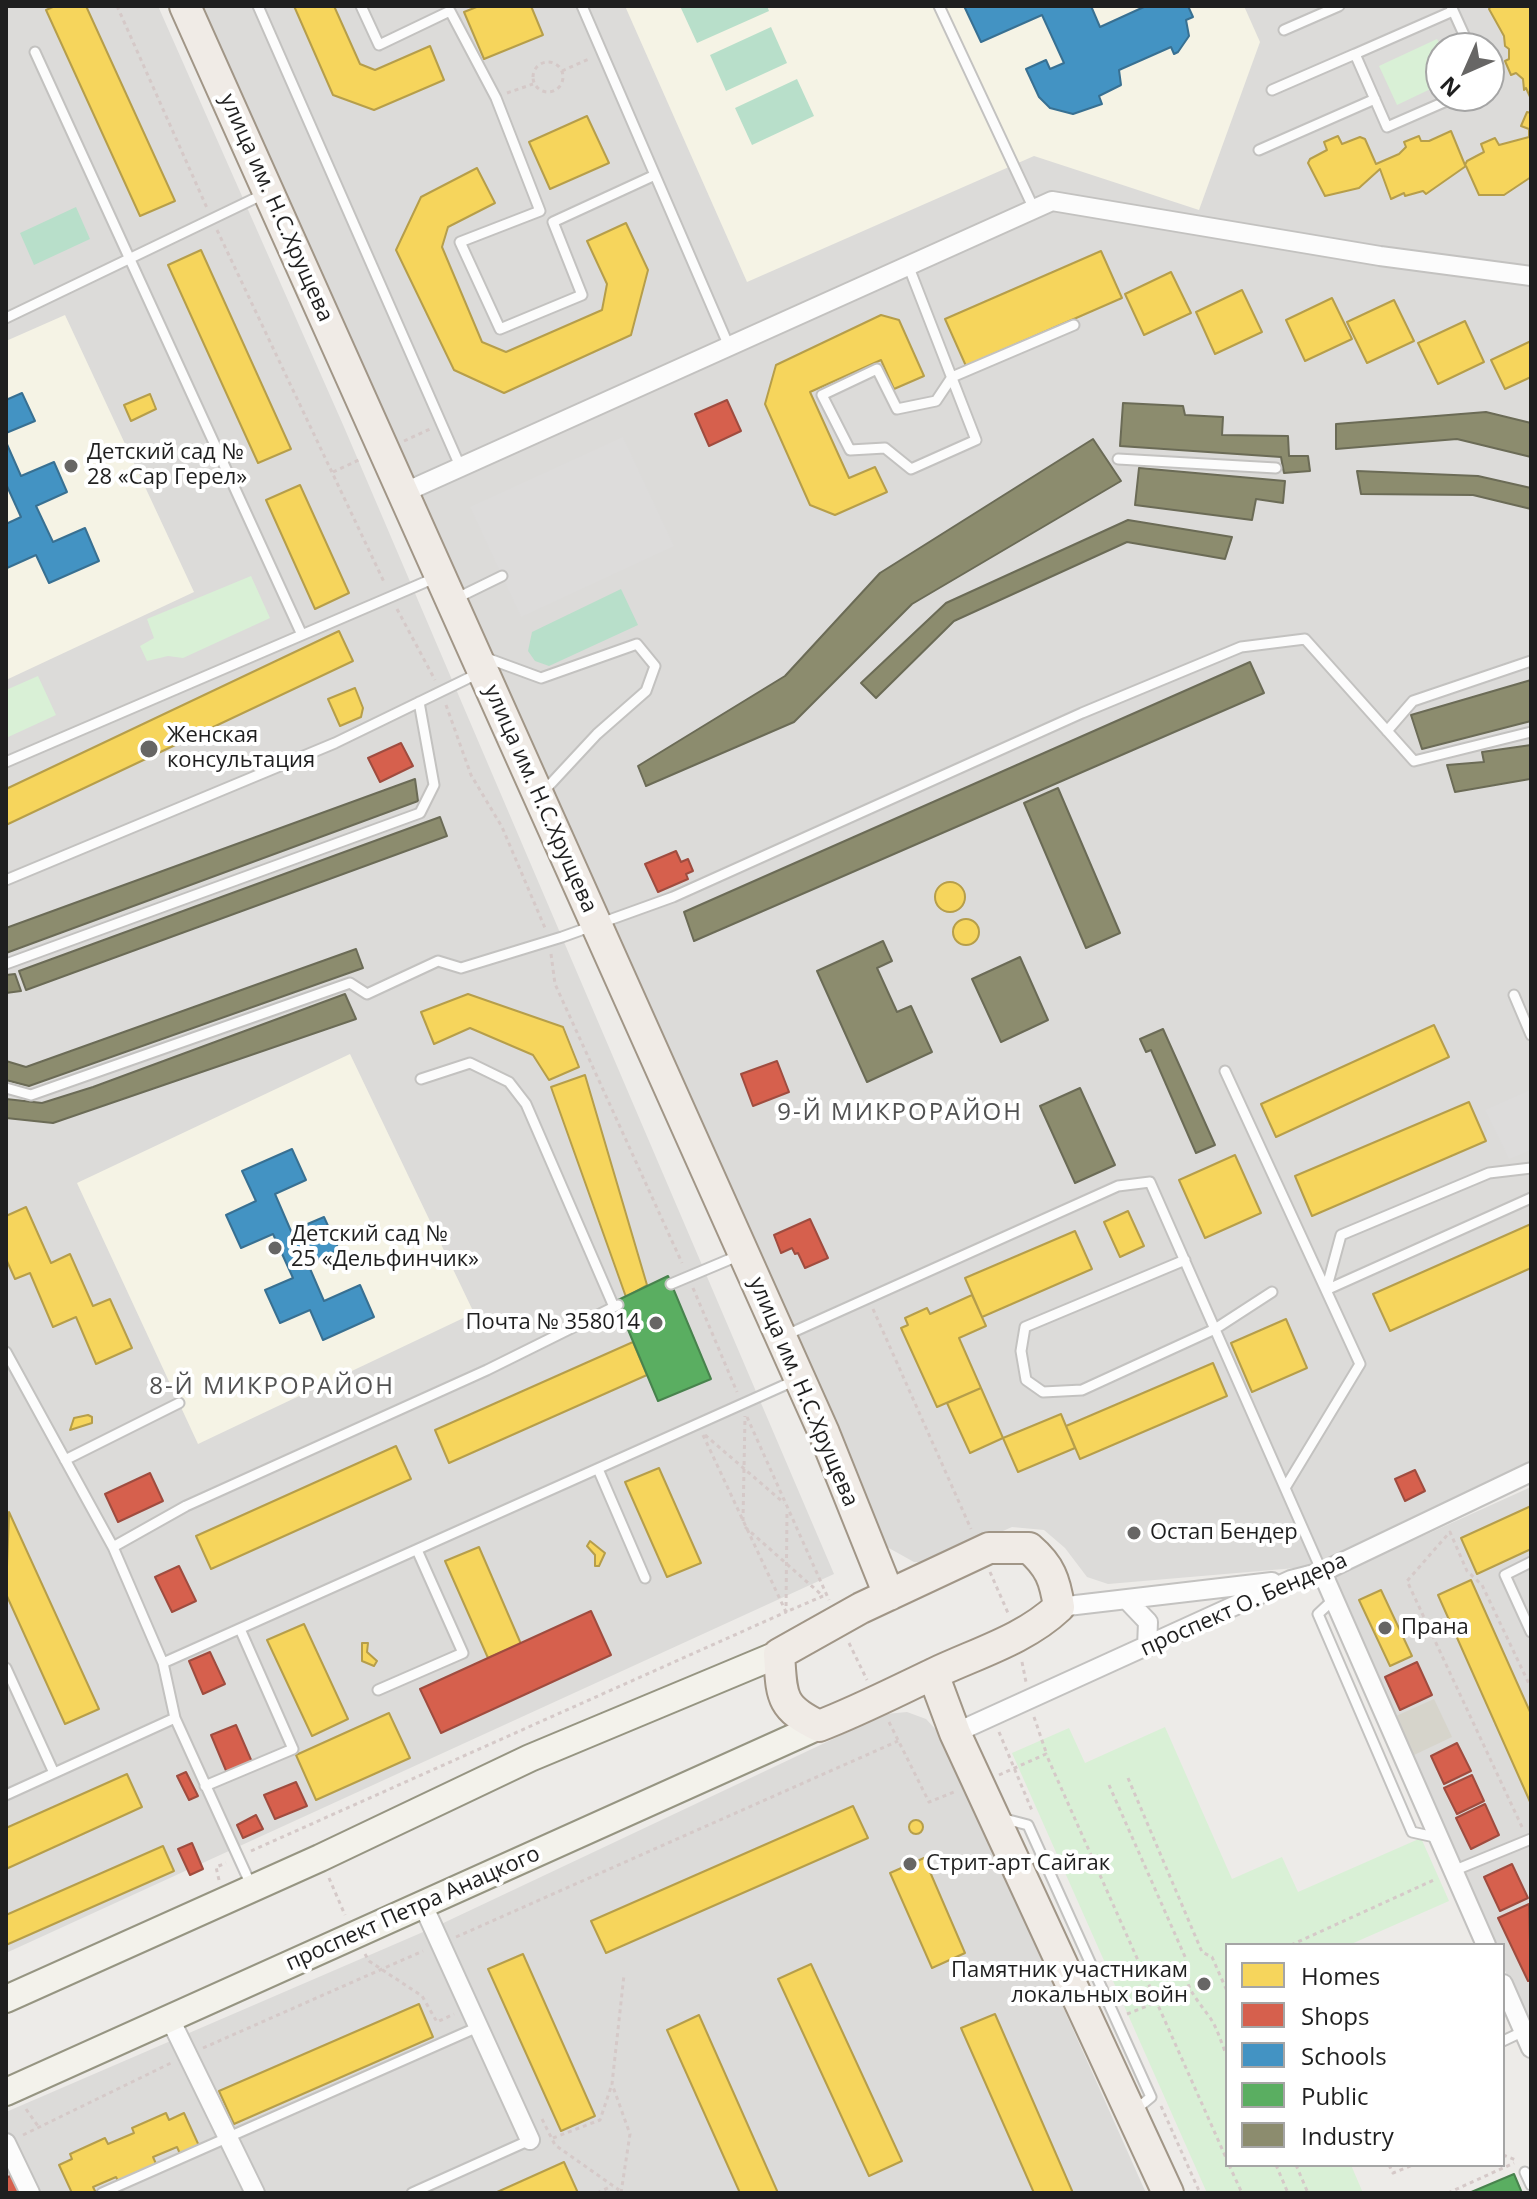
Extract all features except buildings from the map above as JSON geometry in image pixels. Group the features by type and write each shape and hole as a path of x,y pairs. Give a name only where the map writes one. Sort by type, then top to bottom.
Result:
{"main road":[{"name":"улица им. Н.С.Хрущева","path":"185,6 781,1338 889,1595"},
{"path":"6,1999 320,1858 530,1758 779,1654 889,1595 989,1548 1029,1548 1045,1562 1054,1577 1059,1607"},
{"name":"проспект Петра Анацкого","path":"6,2092 422,1903 879,1702 1018,1636 1043,1622 1059,1607"},
{"path":"779,1654 781,1692 795,1715 819,1726"},
{"path":"933,1674 955,1733 1168,2193"}],"street":[{"path":"403,493 728,344 1052,201 1380,256 1531,276"},
{"name":"проспект О. Бендера","path":"955,1733 1029,1702 1291,1580 1322,1572 1531,1472"},
{"path":"1322,1572 1439,1838 1446,1874 1485,1943"},
{"path":"1059,1607 1291,1580"},
{"path":"1128,1601 1148,1622 1147,1647"},
{"path":"422,1903 530,2140"},
{"path":"1505,1989 1527,2039"},
{"path":"170,2019 255,2193"},
{"path":"6,2143 30,2193"}],"lane":[{"path":"258,6 460,466"},
{"path":"361,6 379,45 449,8 496,98 540,211 553,222 582,295 500,329 460,242 540,211"},
{"path":"582,6 728,344"},
{"path":"939,6 1034,209"},
{"path":"1284,30 1339,6"},
{"path":"1272,90 1452,8 1463,32"},
{"path":"35,52 302,635"},
{"path":"1355,54 1387,127 1425,110"},
{"path":"1259,150 1375,99"},
{"path":"553,222 655,175"},
{"path":"6,318 269,192"},
{"path":"908,265 952,377 976,440 911,469 885,448 850,450 822,395 877,369 897,409 936,401 952,377 1074,325"},
{"path":"1118,459 1276,468"},
{"path":"6,762 391,598 502,576"},
{"path":"6,1088 31,1095 350,983 367,994 438,961 461,968 550,941 673,897 1082,713 1241,647 1305,639 1414,761 1531,732"},
{"path":"6,880 335,743 441,691 479,662 541,678 637,644 655,666 646,691 597,734 539,797"},
{"path":"1387,731 1413,701 1531,661"},
{"path":"6,964 420,813 434,785 419,702"},
{"path":"1514,995 1531,1035"},
{"path":"113,1547 186,1506 487,1370 616,1306 526,1104 509,1082 470,1063 421,1079"},
{"path":"1225,1071 1360,1364 1285,1488"},
{"path":"1326,1290 1341,1235 1489,1173 1531,1168"},
{"path":"781,1338 1118,1186 1150,1182 1322,1572"},
{"path":"1326,1290 1531,1198"},
{"path":"671,1284 743,1253"},
{"path":"1185,1260 1025,1327 1021,1351 1026,1380 1043,1392 1082,1390 1215,1329 1272,1292"},
{"path":"6,1352 113,1547 163,1663 175,1718 252,1888"},
{"path":"163,1663 598,1469 744,1409 799,1379"},
{"path":"65,1460 179,1403"},
{"path":"598,1469 645,1578"},
{"path":"378,1690 463,1653 417,1550"},
{"path":"1531,1562 1505,1575 1531,1632"},
{"path":"205,1786 293,1749 240,1629"},
{"path":"6,1668 54,1773"},
{"path":"6,1795 175,1718"},
{"path":"1446,1874 1530,1839"},
{"path":"102,2193 478,2027"},
{"path":"1505,2041 1527,2039"},
{"path":"412,2193 530,2140"},
{"path":"1525,2172 1531,2185"}],"path":[{"path":"117,6 211,219 391,598 441,691 471,775 502,827 550,941 555,984 654,1208 688,1276 744,1409 743,1525 829,1602"},
{"path":"562,71 602,54"},
{"path":"556,64 562,71 560,87 553,91 544,92 535,83 534,71 539,65 556,64"},
{"path":"496,98 535,83"},
{"path":"868,1297 1018,1636 1029,1702 1048,1759"},
{"path":"702,1432 787,1506 786,1612 743,1525 702,1432"},
{"path":"1530,1839 1407,1581 1450,1532 1467,1571 1482,1585 1531,1688"},
{"path":"238,1857 823,1596"},
{"path":"1128,1778 1202,1952 1212,1957 1225,1986"},
{"path":"1109,1785 1186,1959 1183,1973 1200,2007 1209,2015 1225,2051"},
{"path":"320,1858 354,1935"},
{"path":"1295,1943 1446,1874"},
{"path":"552,2139 600,2120 612,2084 624,1975"},
{"path":"1221,1977 1225,1975"},
{"path":"1121,2017 1190,1989"},
{"path":"612,2084 630,2134 621,2193"},
{"path":"1448,2193 1519,2161 1505,2156"},
{"path":"1230,2167 1242,2193"},
{"path":"1277,2167 1288,2193"},
{"path":"1298,2167 1308,2193"},
{"path":"1390,2167 1393,2173 1408,2167"},
{"path":"597,2193 613,2186"}],"shaded area":[{"name":"8-Й МИКРОРАЙОН","path":"6,6 158,6 344,427 834,1574 6,1953"},
{"name":"9-Й МИКРОРАЙОН","path":"199,6 1531,6 1531,1466 1307,1567 1108,1584 1087,1577 1065,1548 1044,1530 1012,1527 932,1562 914,1562 887,1547"},
{"path":"625,6 1244,6 1260,42 1199,210 1034,156 747,282"},
{"name":"Детский сад № 28 «Сар Герел»","path":"65,315 194,592 6,680 6,341"},
{"path":"623,437 674,546 521,617 470,507"},
{"name":"Детский сад № 25 «Дельфинчик»","path":"350,1054 474,1313 198,1444 77,1183"},
{"path":"1530,1090 1531,1150 1509,1159 1485,1110"},
{"path":"1531,1487 1531,2029 1505,1970 1505,1943 1493,1943 1330,1578"},
{"path":"1434,1699 1452,1737 1414,1755 1396,1716"},
{"path":"907,1712 926,1719 942,1736 1146,2193 6,2193 6,2112 437,1926 886,1714"}],"green space":[{"path":"680,6 767,6 769,11 697,43"},
{"path":"771,27 787,63 726,91 710,55"},
{"path":"1425,45 1425,92 1397,105 1379,66"},
{"path":"797,79 814,116 752,145 735,108"},
{"path":"76,207 90,239 34,265 20,233"},
{"path":"251,576 270,618 183,658 168,656 147,661 140,646 154,638 147,619"},
{"path":"621,589 638,625 549,666 535,661 528,651 532,632"},
{"path":"38,676 56,715 6,738 6,690"},
{"path":"1165,1727 1232,1879 1282,1857 1298,1892 1421,1838 1449,1901 1354,1943 1225,1943 1225,2167 1352,2167 1363,2193 1207,2193 1012,1753 1069,1728 1085,1763"}],"place":[{"name":"Детский сад № 28 «Сар Герел»","path":"71,466"},
{"name":"Женская консультация","path":"149,749"},
{"name":"Детский сад № 25 «Дельфинчик»","path":"275,1248"},
{"name":"Почта № 358014","path":"656,1323"},
{"name":"Остап Бендер","path":"1134,1533"},
{"name":"Прана","path":"1385,1628"},
{"name":"Стрит-арт Сайгак","path":"910,1864"},
{"name":"Памятник участникам локальных войн","path":"1204,1984"}],"district":[{"name":"9-Й МИКРОРАЙОН","path":"900,1113"},
{"name":"8-Й МИКРОРАЙОН","path":"272,1387"}]}
